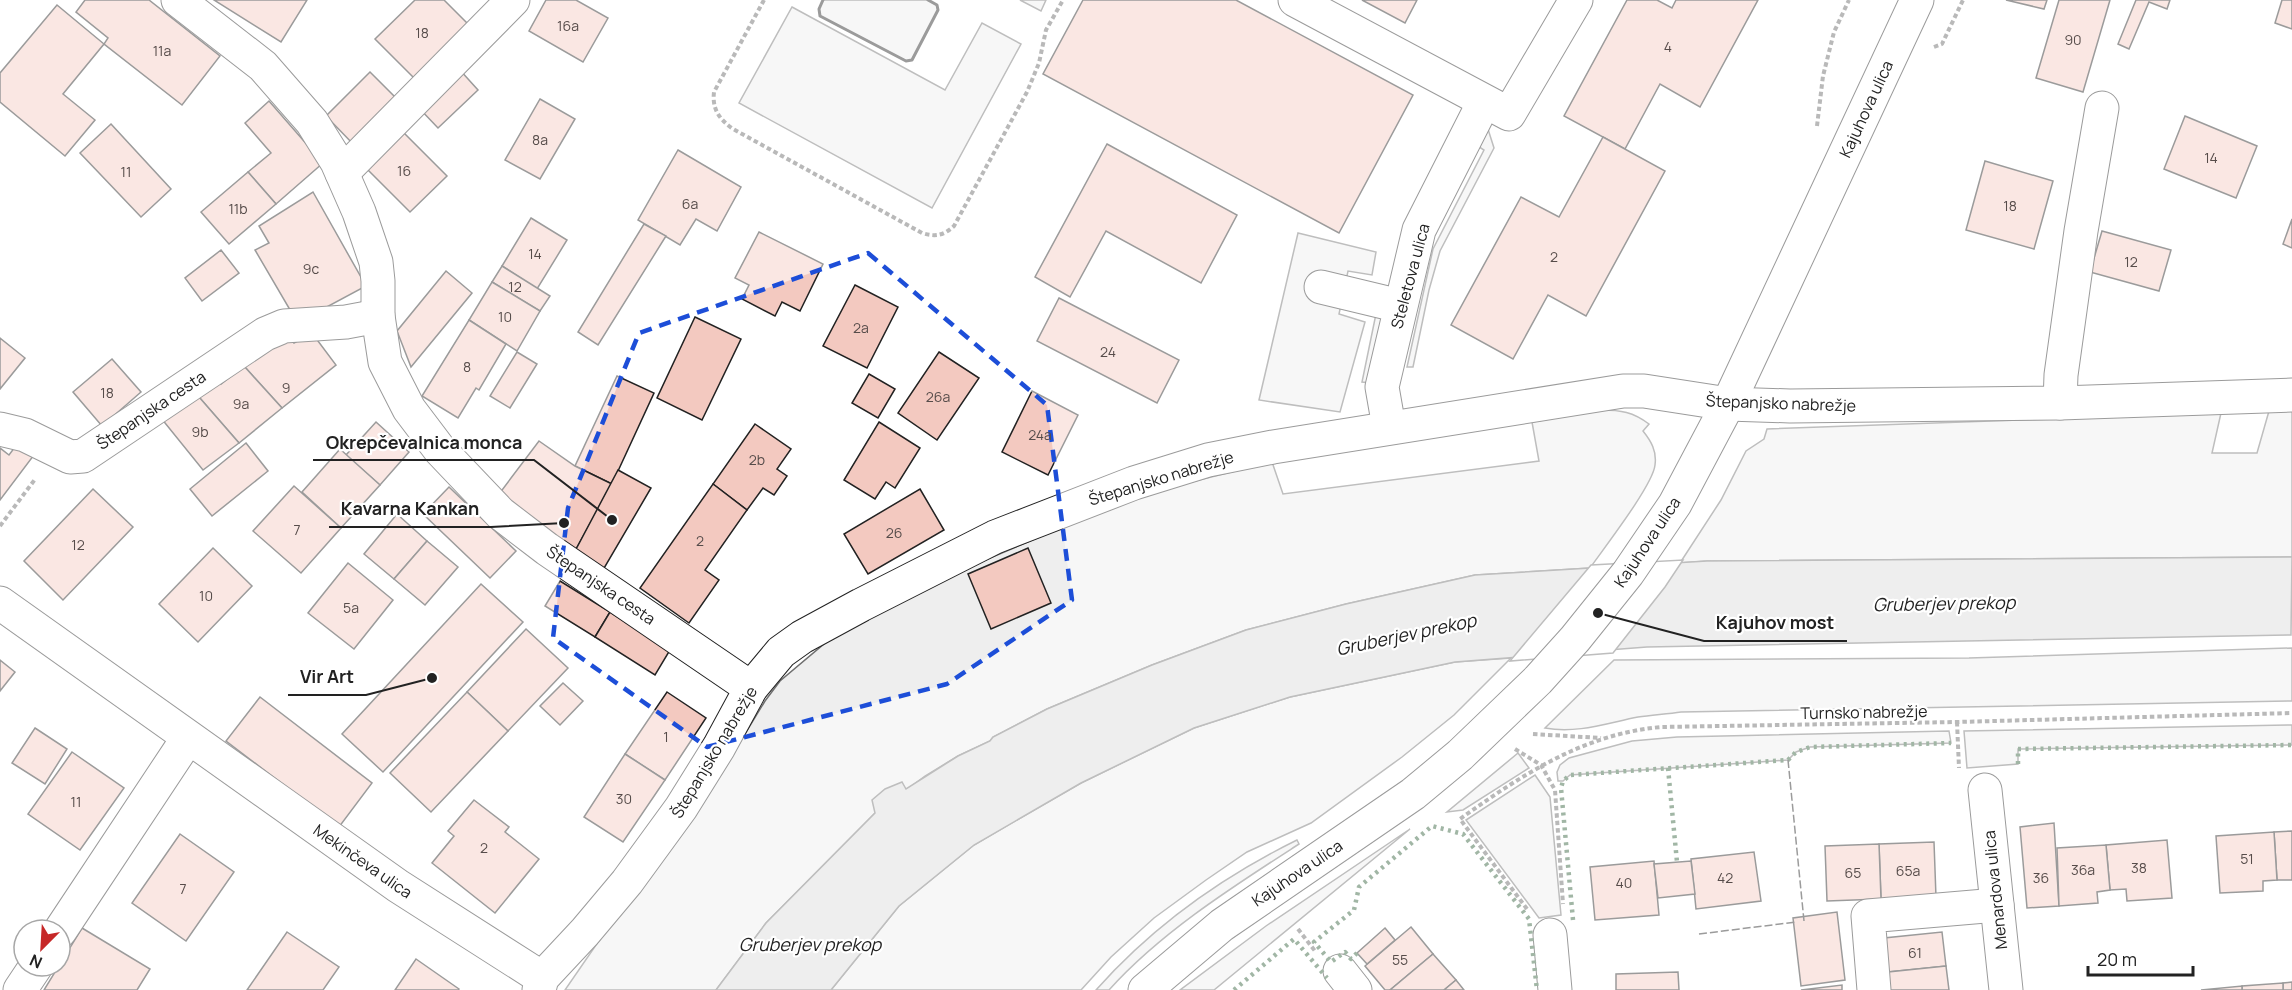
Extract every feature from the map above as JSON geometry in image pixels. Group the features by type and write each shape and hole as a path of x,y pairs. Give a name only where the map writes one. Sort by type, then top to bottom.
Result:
{"street":[{"name":"Štepanjska cesta","path":"178,0 263,66 312,122 337,162 359,212 376,262 378,316 385,362 409,409 440,450 500,513 547,549 751,688"},
{"path":"342,173 513,0"},
{"path":"1295,0 1509,114 1576,0"},
{"name":"Kajuhova ulica","path":"1145,990 1222,925 1413,794 1496,722 1575,639 1628,573 1675,504 1728,404 1917,0"},
{"name":"Steletova ulica","path":"1389,427 1382,387 1419,230 1484,102"},
{"path":"2060,403 2061,375 2102,108"},
{"path":"1321,287 1400,306"},
{"name":"Štepanjska cesta","path":"57,451 70,457 83,456 265,334 284,326 346,322 378,316"},
{"name":"Štepanjsko nabrežje","path":"540,984 620,890 681,808 719,747 751,688 782,652 802,637 861,605 995,537 1134,483 1208,460 1273,447 1623,391 1644,391 1728,404 1790,406 2060,403 2292,395"},
{"path":"0,429 25,435 57,451"},
{"name":"Mekinčeva ulica","path":"0,603 188,738 540,984"},
{"path":"69,918 188,738"},
{"name":"Menardova ulica","path":"1972,782 1997,905 2006,990"},
{"path":"1874,990 1868,916 1997,905"},
{"path":"1550,935 1555,990"}],"path":[{"path":"764,0 714,92 714,108 719,116 733,129 922,233 932,236 941,235 954,226 1027,92 1039,63 1046,30 1063,0"},
{"path":"1815,132 1823,76 1834,32 1849,0"},
{"path":"0,526 57,451"},
{"name":"Turnsko nabrežje","path":"1550,935 1534,918 1460,819 1541,765 1601,738 1633,730 1661,727 2292,713"},
{"path":"1496,722 1601,738"},
{"path":"1957,722 1972,782"},
{"path":"1515,749 1541,765 1555,790 1563,916 1550,935"}],"highlighted area":[{"path":"868,253 1047,405 1072,600 947,684 707,747 553,638 568,508 639,333"}],"shaded area":[{"path":"823,0 928,0 937,5 938,10 912,60 906,61 820,16 819,9"},
{"path":"1020,0 1046,0 1041,11"},
{"path":"792,7 945,90 982,23 1021,44 932,208 739,103"},
{"path":"1487,126 1494,148 1440,251 1429,290 1413,367 1407,367 1433,249 1484,150 1473,143"},
{"path":"1298,233 1376,252 1372,275 1348,271 1339,314 1365,322 1340,412 1259,400"},
{"path":"1377,309 1384,322 1371,383 1362,382"},
{"path":"1601,410 1626,412 1649,424 1643,431 1653,446 1655,465 1646,487 1590,568 1475,575 1346,604 1246,630 1152,665 1047,709 993,737 990,741 958,756 925,776 875,813 766,923 716,990 565,990 616,916 700,808 765,701 780,681 830,639 964,569 1108,508 1191,482 1272,462 1283,494 1539,461 1532,422"},
{"path":"2292,410 2292,557 1680,563 1721,500 1746,451 1764,439 1767,429 2221,413 2212,453 2257,453 2269,411"},
{"path":"2292,648 2292,701 1681,712 1638,717 1580,729 1545,728 1614,660 1969,658"},
{"path":"1511,658 1454,715 1402,757 1311,823 1247,852 1154,918 1111,957 1081,990 831,990 899,906 974,845 1081,783 1194,728 1290,697 1455,662"},
{"path":"2292,725 2292,745 2018,749 2018,764 1967,768 1964,731"},
{"path":"1949,731 1951,743 1810,747 1796,752 1788,760 1570,775 1563,781 1558,781 1557,772 1560,765 1569,758 1632,741 1677,737"},
{"path":"1518,753 1529,768 1463,810 1447,812"},
{"path":"1535,775 1550,797 1561,915 1539,918 1466,820"},
{"path":"1410,829 1214,990 1180,990 1266,926"},
{"path":"1297,840 1299,844 1224,893 1175,929 1129,969 1109,990 1096,990 1140,945 1189,905 1242,870"}],"water":[{"name":"Gruberjev prekop","path":"2292,557 2291,635 1647,647 1455,662 1290,697 1194,728 1081,783 974,845 899,906 831,990 716,990 766,923 875,813 872,800 885,789 902,782 906,789 958,756 1047,709 1152,665 1246,630 1346,604 1475,575 1707,561"}],"pier":[{"path":"1683,560 1665,587 1613,653 1510,661 1591,565"}],"building":[{"path":"85,0 149,0 220,56 182,105 104,44 108,38 76,12"},
{"path":"214,0 307,0 281,42"},
{"path":"415,0 444,0 469,25 415,79 375,39"},
{"path":"546,0 576,0 608,18 583,62 529,31"},
{"path":"1083,0 1236,0 1413,95 1339,233 1043,74"},
{"path":"1362,0 1417,0 1405,23"},
{"path":"1627,0 1657,0 1672,8 1676,0 1758,0 1700,107 1660,84 1625,149 1564,116"},
{"path":"2006,0 2047,0 2044,9"},
{"path":"2059,0 2110,0 2083,92 2036,78"},
{"path":"2136,0 2170,0 2167,9 2149,2 2129,49 2118,44"},
{"path":"2282,0 2292,0 2292,29 2275,23"},
{"path":"57,5 104,44 63,94 95,120 65,156 0,102 0,73"},
{"path":"459,69 478,90 438,128 419,108"},
{"path":"370,72 399,101 354,145 326,116"},
{"path":"540,99 575,119 540,179 505,160"},
{"path":"269,101 323,163 276,204 248,172 271,153 245,123"},
{"path":"2185,116 2257,146 2236,198 2164,169"},
{"path":"111,124 171,189 141,217 80,153"},
{"path":"399,128 447,176 410,212 362,164"},
{"path":"1603,137 1665,171 1586,316 1548,295 1513,359 1451,325 1521,197 1559,217"},
{"path":"1107,144 1237,215 1201,283 1106,231 1070,297 1035,277"},
{"path":"678,150 741,187 717,231 696,219 680,245 638,220"},
{"path":"1985,161 2053,181 2034,249 1966,230"},
{"path":"248,172 276,204 229,244 201,212"},
{"path":"313,192 366,286 310,316 293,315 255,250 269,243 259,226"},
{"path":"531,218 567,240 537,289 502,266"},
{"path":"2292,219 2292,248 2283,244"},
{"path":"644,224 666,236 598,345 578,332"},
{"path":"2102,231 2171,250 2159,291 2090,272"},
{"path":"759,232 823,264 800,311 782,302 775,316 742,299 749,285 735,278"},
{"path":"221,250 239,273 202,301 185,278"},
{"path":"502,266 550,296 540,311 492,282"},
{"path":"446,271 472,293 411,367 397,331"},
{"path":"492,282 540,311 517,351 469,320"},
{"path":"855,285 898,307 867,368 823,346"},
{"path":"1059,298 1179,360 1157,403 1037,341"},
{"path":"695,317 741,339 702,420 657,398"},
{"path":"469,320 506,344 479,390 476,388 458,418 422,396"},
{"path":"312,333 336,365 282,408 244,366 285,334 294,343"},
{"path":"0,338 25,358 0,389"},
{"path":"517,352 537,364 510,408 490,396"},
{"path":"939,352 979,378 937,440 898,413"},
{"path":"112,359 141,392 102,426 73,392"},
{"path":"244,366 282,408 239,443 199,397 219,380 221,384"},
{"path":"869,374 895,389 878,418 852,403"},
{"path":"617,376 654,393 612,484 575,466"},
{"path":"1032,391 1078,415 1048,475 1002,452"},
{"path":"199,397 239,443 203,470 161,418"},
{"path":"376,422 409,452 380,485 346,455"},
{"path":"879,422 920,448 895,488 886,482 875,499 844,480"},
{"path":"755,424 791,449 777,469 787,476 774,495 763,488 747,510 713,484"},
{"path":"539,441 575,466 612,484 574,553 499,494"},
{"path":"18,443 34,455 0,500 0,448 9,455"},
{"path":"246,443 268,471 212,516 190,489"},
{"path":"340,449 380,485 341,528 302,492"},
{"path":"618,470 651,488 603,570 574,553"},
{"path":"713,484 747,510 705,570 719,580 689,623 640,588"},
{"path":"294,486 341,528 301,573 253,531"},
{"path":"449,487 516,551 490,578 423,514"},
{"path":"93,489 133,527 63,600 24,561"},
{"path":"920,489 944,530 868,574 844,534"},
{"path":"397,514 427,541 394,579 364,554"},
{"path":"427,541 458,567 425,605 394,579"},
{"path":"213,548 252,586 198,642 159,604"},
{"path":"1028,548 1051,603 991,629 968,574"},
{"path":"348,563 393,600 354,649 308,613"},
{"path":"560,581 610,612 595,637 545,606"},
{"path":"481,584 523,622 383,772 342,734"},
{"path":"610,612 670,650 655,675 595,637"},
{"path":"526,629 568,668 508,731 467,692"},
{"path":"0,660 15,672 0,691"},
{"path":"563,683 583,701 560,725 540,706"},
{"path":"467,692 508,731 431,812 390,773"},
{"path":"667,692 706,718 665,780 625,754"},
{"path":"260,697 372,783 339,827 226,741"},
{"path":"35,728 67,749 45,784 12,763"},
{"path":"72,752 124,788 80,850 28,814"},
{"path":"625,754 665,780 623,842 584,817"},
{"path":"474,800 509,827 505,832 539,859 495,913 432,863 454,836 448,831"},
{"path":"2054,823 2059,906 2027,908 2020,827"},
{"path":"2292,831 2292,880 2277,880 2274,832"},
{"path":"2274,832 2277,880 2263,881 2263,891 2220,893 2216,836"},
{"path":"180,834 234,872 186,941 132,903"},
{"path":"2167,840 2172,898 2127,901 2126,889 2110,890 2106,845"},
{"path":"1934,842 1936,897 1881,899 1879,844"},
{"path":"1879,844 1881,899 1827,901 1825,846"},
{"path":"2106,845 2110,890 2097,892 2098,903 2059,906 2057,848"},
{"path":"1754,852 1761,901 1696,909 1691,859"},
{"path":"1654,861 1659,915 1595,920 1590,867"},
{"path":"1691,861 1695,894 1658,898 1654,864"},
{"path":"1837,912 1845,980 1801,986 1793,918"},
{"path":"1411,927 1433,954 1390,990 1385,990 1365,966"},
{"path":"82,928 150,969 137,990 44,990 51,978 72,978 72,944"},
{"path":"1385,928 1395,940 1367,964 1357,953"},
{"path":"287,932 339,967 323,990 247,990"},
{"path":"1942,932 1946,966 1888,972 1884,938"},
{"path":"1433,954 1456,980 1444,990 1390,990"},
{"path":"416,959 459,989 395,990"},
{"path":"1946,966 1949,990 1890,990 1888,972"},
{"path":"1678,972 1679,990 1616,990 1616,974"},
{"path":"1456,980 1464,990 1444,990"},
{"path":"2292,982 2292,990 2283,990 2283,983"},
{"path":"2283,983 2283,990 2242,990 2242,986"},
{"path":"1842,985 1842,990 1801,990"},
{"path":"2242,986 2242,990 2201,990"}],"hedge":[{"path":"1573,920 1561,788 1563,781 1570,775 1788,760 1796,752 1810,747 1951,743"},
{"path":"2018,764 2018,749 2292,745"},
{"path":"1668,768 1677,862"},
{"path":"1357,953 1351,959 1345,952 1331,962 1314,942 1354,910 1359,887 1432,826 1463,834 1529,919 1537,990"},
{"path":"1234,990 1294,939 1327,978"}],"fence":[{"path":"1788,760 1804,921"},
{"path":"1699,934 1796,922"}],"wall":[{"path":"823,0 819,9 820,16 906,61 912,60 938,10 937,5 928,0"}],"place":[{"name":"Okrepčevalnica monca","path":"612,520"},
{"name":"Kavarna Kankan","path":"564,523"},
{"name":"Kajuhov most","path":"1598,613"},
{"name":"Vir Art","path":"432,678"}]}
